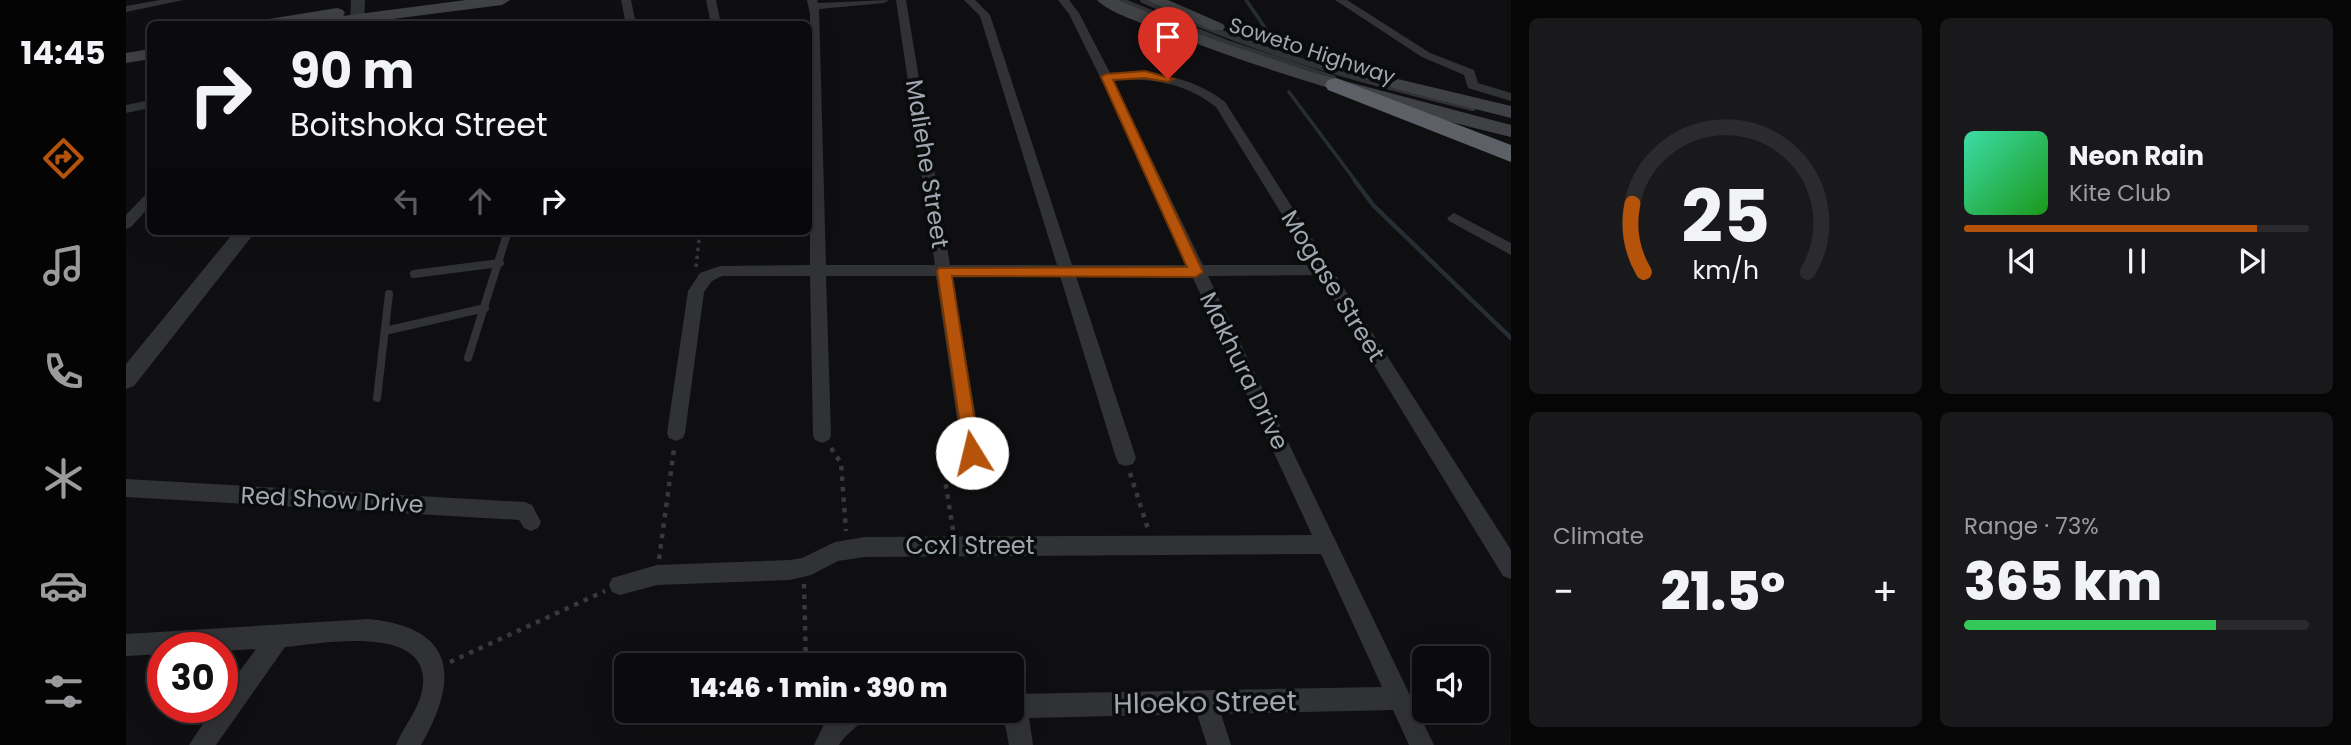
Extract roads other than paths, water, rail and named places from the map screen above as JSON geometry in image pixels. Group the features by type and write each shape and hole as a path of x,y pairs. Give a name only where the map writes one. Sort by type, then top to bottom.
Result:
{"highway":[{"path":"1336,85 1511,155"}],"main road":[{"path":"330,21 358,13 433,0"},
{"path":"293,21 502,0"},
{"name":"Soweto Highway","path":"1105,0 1232,51 1336,85 1511,131"},
{"name":"Soweto Highway","path":"1155,0 1218,27 1290,52 1403,85 1511,112"},
{"path":"126,48 147,44"},
{"path":"126,58 147,54"}],"street":[{"path":"126,9 178,0"},
{"path":"626,0 630,21"},
{"path":"711,0 715,21"},
{"path":"822,435 813,3 884,0"},
{"name":"Maliehe Street","path":"901,0 972,453"},
{"path":"969,0 985,15 1126,458"},
{"name":"Makhura Drive","path":"1063,0 1074,13 1106,77 1422,745"},
{"path":"1340,0 1426,55 1470,73 1472,85 1511,97"},
{"name":"Mogase Street","path":"1106,77 1155,75 1181,83 1216,100 1511,569"},
{"path":"126,109 147,105"},
{"path":"126,224 147,201"},
{"path":"1454,218 1511,250"},
{"path":"126,380 243,235"},
{"path":"677,433 696,291 706,277 731,270 1323,270"},
{"name":"Red Show Drive","path":"126,488 525,510 531,522"},
{"name":"Ccx1 Street","path":"620,585 656,575 771,572 804,568 835,552 865,547 1327,544"},
{"path":"126,645 356,631 397,635 410,640 424,651 434,670 434,689 428,710 408,745"},
{"path":"201,745 279,636"},
{"name":"Hloeko Street","path":"1024,706 1399,698"},
{"path":"1205,702 1219,745"},
{"path":"831,736 844,723"},
{"path":"1016,723 1021,745"}],"lane":[{"name":"Soweto Highway","path":"1119,0 1183,27 1283,63 1405,99 1511,125"},
{"name":"Soweto Highway","path":"1143,0 1220,34 1322,68 1511,117"},
{"path":"468,358 507,235"},
{"path":"414,274 500,263"},
{"path":"377,398 389,294"},
{"path":"385,331 485,308"}],"waterway":[{"path":"1246,0 1270,35"},
{"path":"1289,92 1357,183"},
{"path":"1355,181 1374,206 1511,338"}]}
